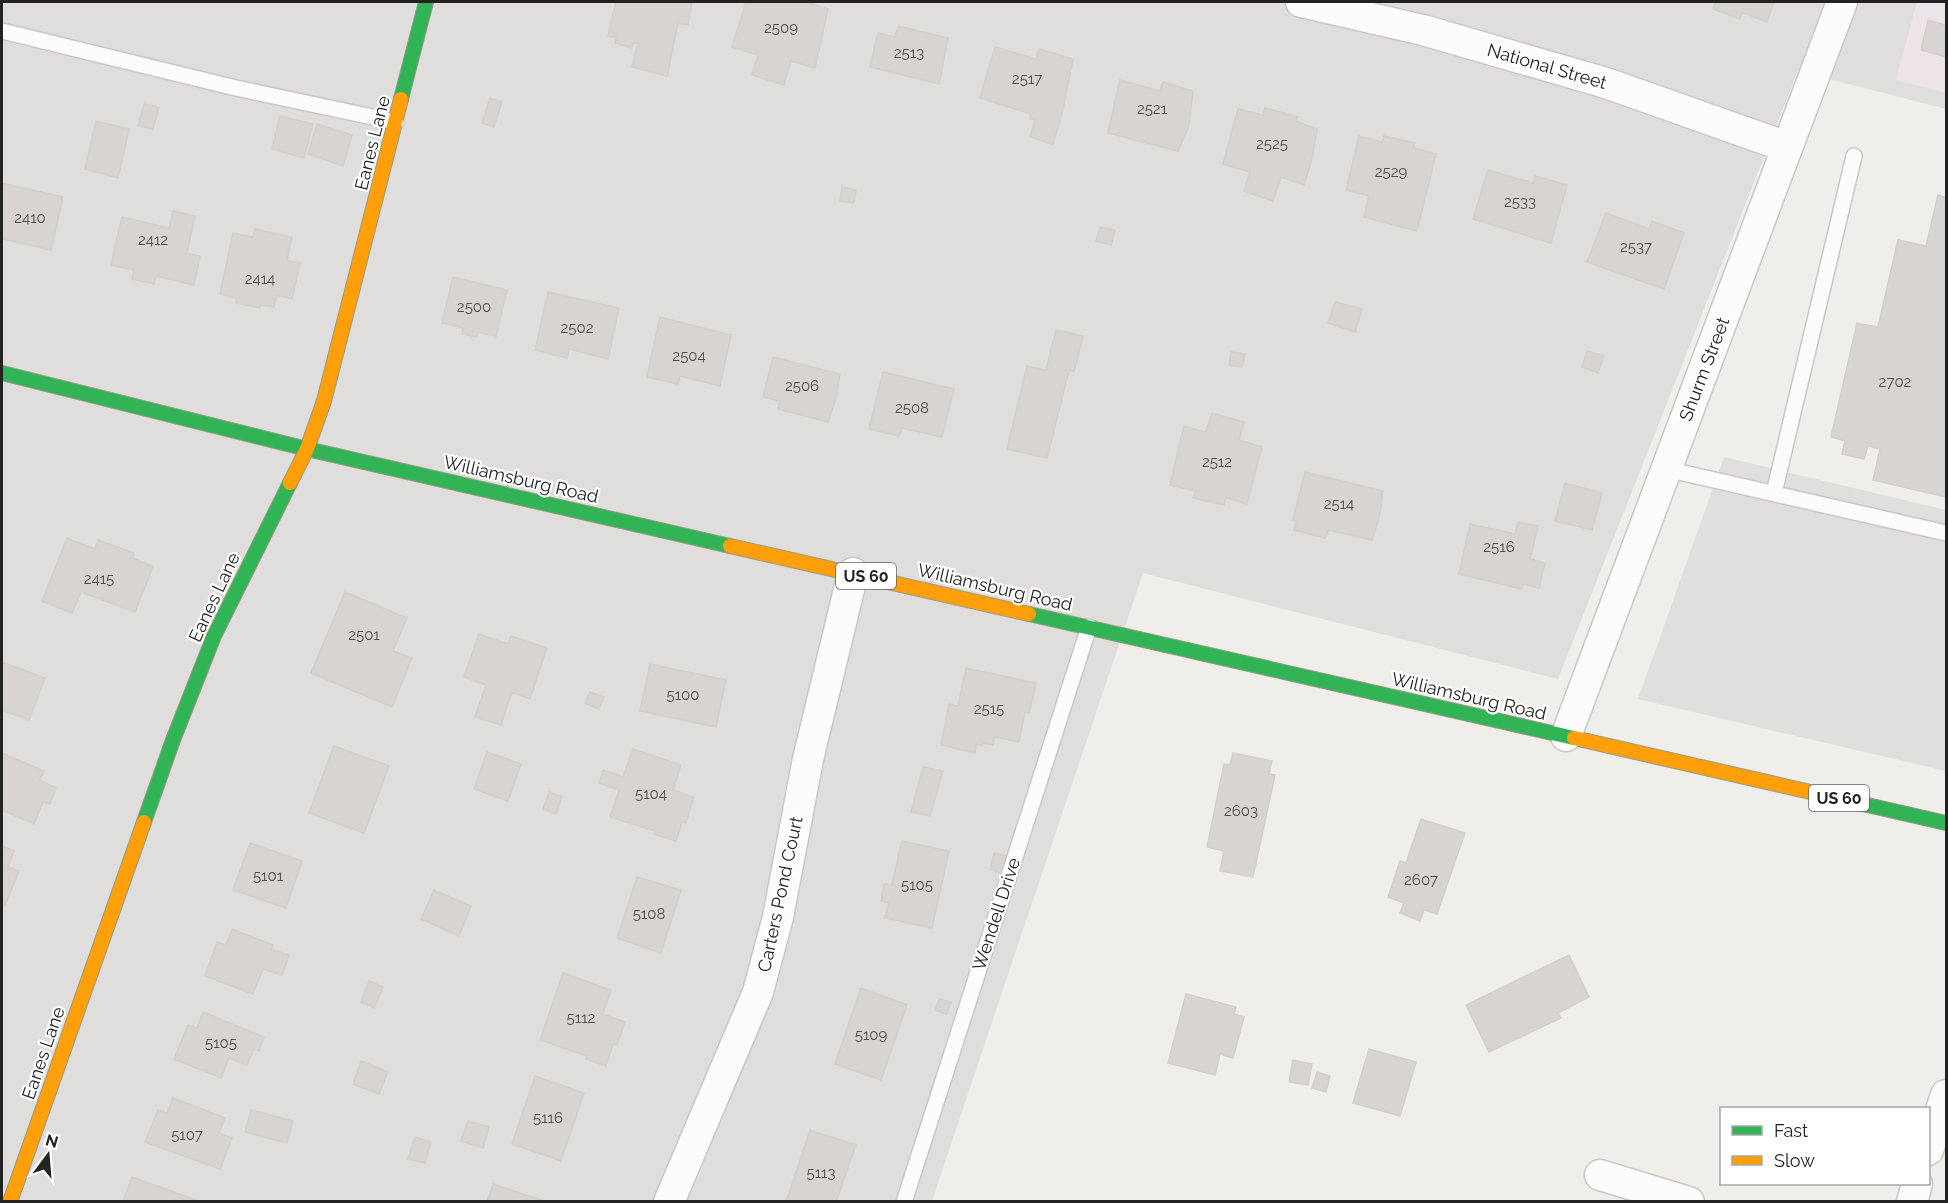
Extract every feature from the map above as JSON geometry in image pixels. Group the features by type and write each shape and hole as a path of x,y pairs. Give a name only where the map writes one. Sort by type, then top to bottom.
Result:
{"main road":[{"name":"Eanes Lane","path":"10,1202 173,740 206,657 251,557 306,449 324,401 426,2"},
{"name":"Williamsburg Road","path":"2,373 306,449 1947,823"}],"street":[{"name":"National Street","path":"1301,2 1423,30 1606,83 1787,147"},
{"name":"Shurm Street","path":"1566,736 1842,2"},
{"name":"Carters Pond Court","path":"669,1202 758,992 778,917 808,759 853,573"},
{"path":"1930,1147 1947,1095"},
{"path":"1600,1175 1689,1202"},
{"path":"1912,1202 1917,1185"}],"lane":[{"path":"2,31 236,88 396,122"},
{"path":"1774,493 1854,156"},
{"path":"1666,469 1947,533"},
{"name":"Wendell Drive","path":"904,1202 1089,627"}],"shaded area":[{"path":"2,2 1946,2 1946,109 1798,71 1558,679 1143,573 932,1201 2,1202"},
{"path":"1917,2 1946,2 1946,93 1896,80"},
{"path":"1724,457 1946,510 1946,771 1638,699"}],"building":[{"path":"616,2 692,2 688,25 678,23 667,76 632,67 638,43 633,43 632,48 615,43 616,38 608,36"},
{"path":"746,2 806,2 828,9 815,68 791,61 784,85 752,75 758,55 732,47"},
{"path":"1712,2 1774,2 1767,22 1742,12 1740,19 1713,9 1715,3"},
{"path":"1928,20 1946,25 1946,57 1921,50"},
{"path":"898,26 948,38 939,84 870,67 878,33 895,37"},
{"path":"995,47 1036,59 1039,49 1073,59 1062,114 1053,144 1030,137 1035,120 1030,119 1031,114 980,98"},
{"path":"1120,80 1160,91 1163,82 1193,91 1189,126 1178,151 1108,133"},
{"path":"490,98 502,102 494,127 482,123"},
{"path":"144,104 159,107 153,129 138,126"},
{"path":"1265,108 1298,117 1296,121 1317,129 1312,159 1304,185 1281,177 1273,201 1244,191 1250,172 1223,164 1238,109 1263,115"},
{"path":"280,116 313,124 304,158 272,149"},
{"path":"96,121 129,129 118,178 85,169"},
{"path":"317,124 352,135 343,166 308,154"},
{"path":"1359,136 1382,142 1384,136 1415,143 1414,148 1436,154 1417,231 1364,217 1369,196 1346,190"},
{"path":"1488,170 1533,183 1535,176 1567,185 1551,243 1473,219"},
{"path":"2,183 63,197 51,250 2,239"},
{"path":"842,187 856,190 854,203 840,201"},
{"path":"1938,195 1946,197 1946,497 1873,480 1880,449 1868,446 1864,459 1842,454 1845,441 1831,437 1857,323 1878,327 1898,240 1926,246"},
{"path":"173,211 195,216 187,253 200,256 194,285 156,276 154,284 132,279 134,270 111,265 122,217 169,228"},
{"path":"1606,213 1649,229 1652,221 1684,233 1664,289 1587,262"},
{"path":"1100,227 1115,230 1111,245 1096,241"},
{"path":"255,229 292,237 287,260 300,263 292,299 277,295 274,307 261,305 260,308 236,303 236,298 220,294 233,233 253,237"},
{"path":"453,277 507,290 496,336 478,332 476,337 462,334 463,328 442,323"},
{"path":"548,292 619,308 608,359 569,349 567,358 535,350"},
{"path":"1335,302 1362,309 1355,332 1328,323"},
{"path":"660,317 731,335 720,386 680,376 678,384 647,377"},
{"path":"1056,330 1083,336 1074,372 1069,370 1047,458 1007,449 1027,366 1046,370"},
{"path":"1587,351 1604,356 1598,373 1582,367"},
{"path":"1231,352 1245,354 1242,367 1229,365"},
{"path":"773,357 840,374 836,398 828,422 778,409 780,401 763,397"},
{"path":"883,372 954,389 942,437 902,428 899,436 869,429"},
{"path":"1212,413 1244,422 1239,440 1262,447 1247,504 1226,498 1224,505 1193,498 1195,491 1170,485 1184,426 1206,432"},
{"path":"1305,472 1383,491 1379,518 1372,540 1329,530 1325,538 1294,530 1296,521 1293,520"},
{"path":"1565,483 1602,493 1592,530 1555,521"},
{"path":"1518,522 1538,526 1530,559 1545,563 1539,588 1523,584 1522,589 1459,574 1470,524 1515,534"},
{"path":"67,538 95,549 98,540 134,553 133,558 153,567 135,612 81,592 72,613 42,601"},
{"path":"345,592 407,618 393,651 412,658 392,707 311,673"},
{"path":"479,634 508,644 511,636 547,648 530,699 512,692 501,725 475,717 486,685 464,677"},
{"path":"2,662 45,678 29,720 2,710"},
{"path":"650,664 726,680 716,727 640,711"},
{"path":"966,668 1036,683 1029,713 1025,712 1019,742 995,737 993,745 976,744 975,753 941,745 949,704 958,706"},
{"path":"590,692 604,697 599,709 585,703"},
{"path":"334,746 389,766 364,833 309,813"},
{"path":"633,749 681,765 673,790 694,797 686,823 682,822 676,841 654,834 655,831 610,817 619,790 599,783 603,770 623,777"},
{"path":"487,752 521,764 508,801 474,789"},
{"path":"2,753 44,771 39,780 56,788 50,804 43,802 34,824 2,810"},
{"path":"1233,753 1272,761 1269,774 1275,775 1253,877 1220,871 1224,851 1207,847 1224,764 1230,765"},
{"path":"923,767 943,771 930,816 911,812"},
{"path":"549,792 562,797 556,814 543,809"},
{"path":"1421,819 1465,833 1437,914 1424,910 1420,921 1400,913 1404,903 1388,897 1400,861 1406,863"},
{"path":"902,841 949,851 932,928 885,918 889,903 881,901 884,884 892,885"},
{"path":"250,843 302,861 286,908 233,890"},
{"path":"2,846 14,851 8,867 19,871 5,906 2,905"},
{"path":"994,853 1007,856 1003,873 990,870"},
{"path":"637,877 681,890 661,953 617,938"},
{"path":"434,890 471,906 459,936 421,919"},
{"path":"232,929 273,945 271,949 289,955 282,975 263,969 253,994 205,976 217,942 226,945"},
{"path":"1569,955 1589,997 1558,1013 1561,1018 1489,1052 1466,1005"},
{"path":"563,973 611,990 603,1014 625,1022 617,1045 613,1044 606,1066 586,1059 587,1056 540,1040"},
{"path":"369,981 383,987 374,1008 361,1002"},
{"path":"861,988 907,1005 881,1080 835,1064"},
{"path":"1186,994 1236,1007 1234,1014 1244,1017 1233,1058 1220,1054 1215,1075 1168,1063"},
{"path":"939,999 951,1002 947,1014 935,1010"},
{"path":"203,1012 264,1037 259,1051 254,1049 247,1065 229,1058 221,1078 174,1059 188,1025 197,1028"},
{"path":"1369,1049 1416,1062 1400,1116 1353,1103"},
{"path":"1293,1060 1312,1064 1308,1085 1289,1082"},
{"path":"361,1061 388,1072 379,1094 353,1084"},
{"path":"1317,1072 1330,1076 1326,1092 1312,1088"},
{"path":"535,1076 584,1093 561,1161 512,1144"},
{"path":"173,1098 225,1118 219,1133 232,1138 220,1169 145,1142 158,1110 167,1113"},
{"path":"251,1110 293,1121 287,1143 245,1132"},
{"path":"468,1121 489,1127 483,1148 461,1141"},
{"path":"810,1130 856,1145 836,1202 786,1202"},
{"path":"415,1137 431,1142 425,1163 408,1159"},
{"path":"132,1177 199,1201 199,1202 123,1202"},
{"path":"493,1184 541,1200 541,1202 487,1202"}],"traffic: fast":[{"path":"401,99 426,2"},
{"path":"2,373 307,449 730,546"},
{"path":"144,822 214,636 290,483"},
{"path":"1029,614 1574,738"},
{"path":"1841,799 1946,823"}],"traffic: slow":[{"path":"290,483 307,449 324,401 401,99"},
{"path":"730,546 1029,614"},
{"path":"1574,738 1841,799"},
{"path":"10,1202 144,822"}]}
